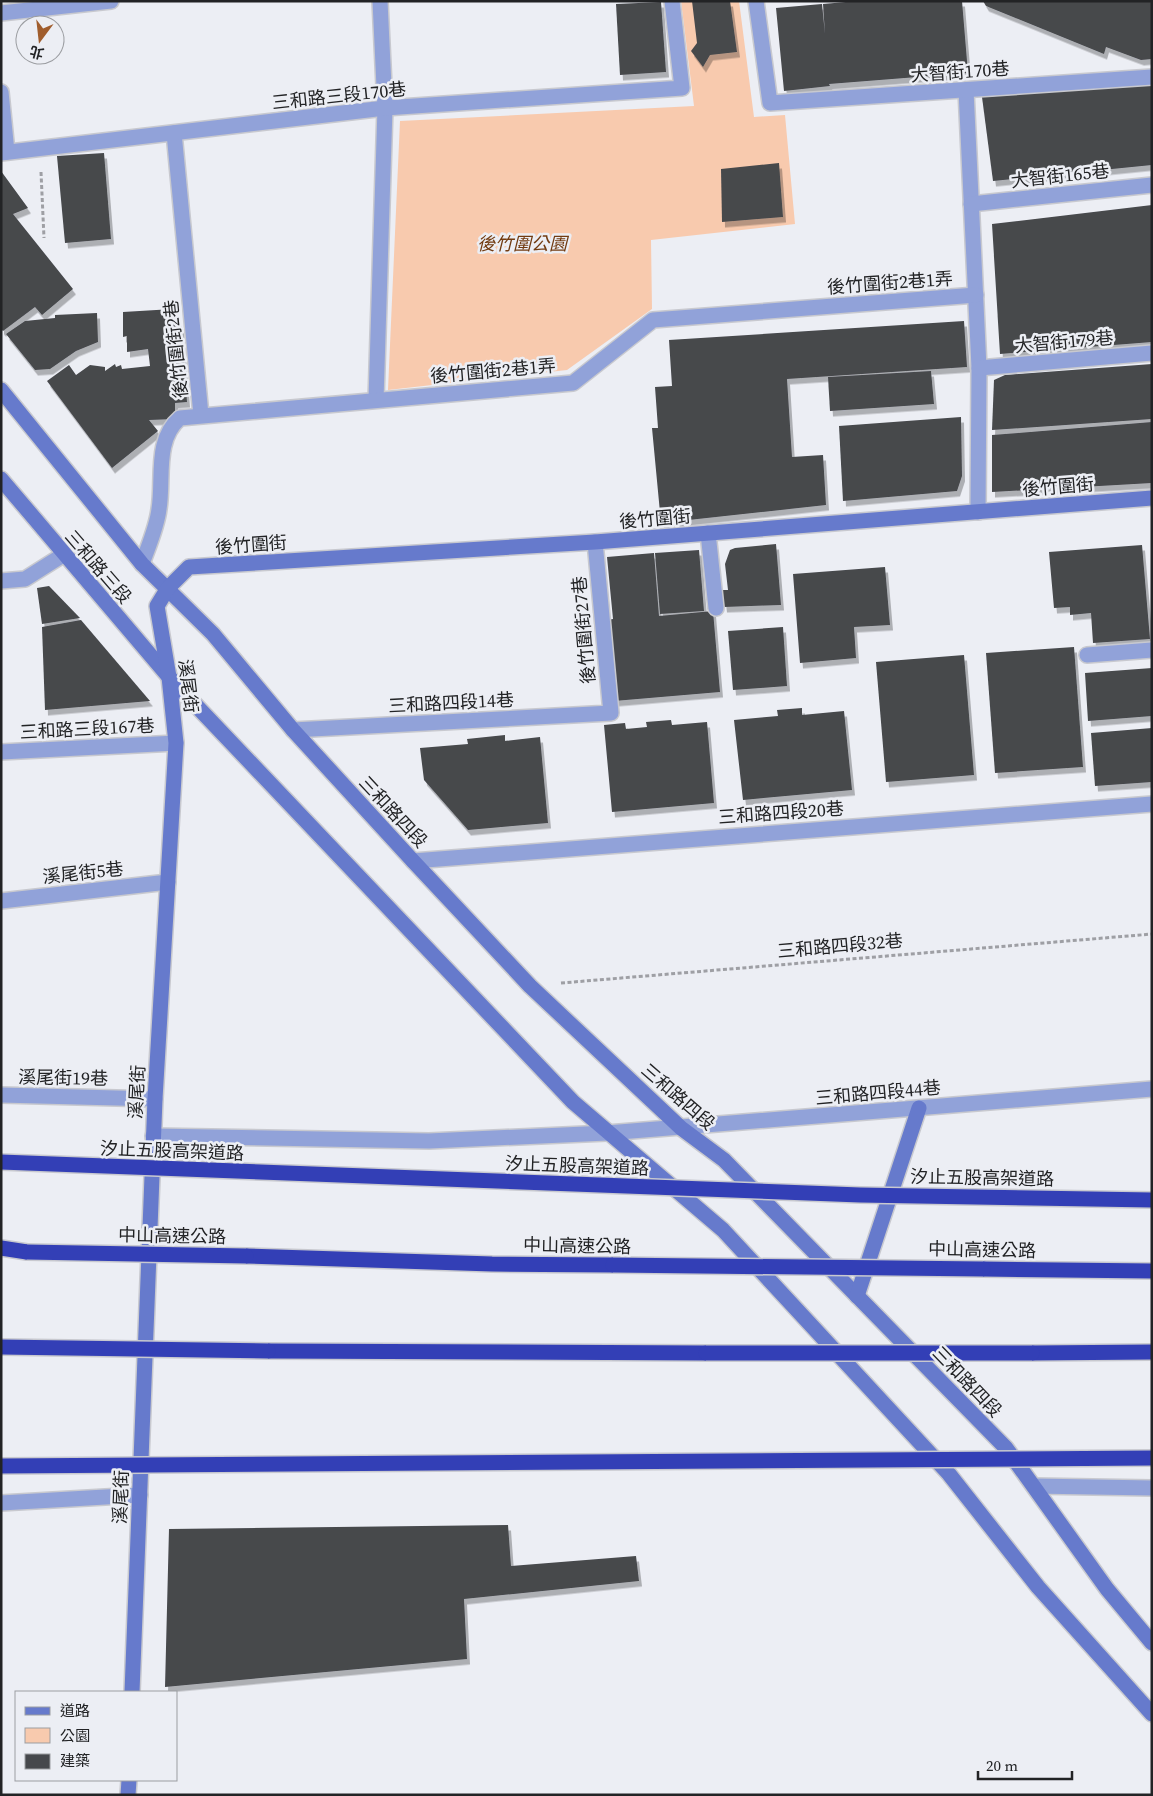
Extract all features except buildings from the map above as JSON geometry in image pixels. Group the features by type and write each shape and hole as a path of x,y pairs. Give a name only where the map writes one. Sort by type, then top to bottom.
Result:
{"highway":[{"name":"汐止五股高架道路","path":"1,1162 860,1195 1152,1200"},
{"path":"1,1248 27,1252"},
{"name":"中山高速公路","path":"1,1252 246,1256 492,1264 1152,1271"},
{"path":"1,1347 268,1351 706,1353 1152,1352"},
{"path":"1,1466 1152,1458"}],"main road":[{"name":"三和路三段","path":"1,390 142,564 168,588"},
{"name":"三和路三段","path":"1,479 63,555 169,677"},
{"name":"後竹圍街","path":"168,588 189,567 595,542 1152,498"},
{"name":"溪尾街","path":"132,1691 153,1136 176,743 169,677 157,606 168,588"},
{"name":"三和路四段","path":"168,588 213,634 293,730 530,986 681,1128 724,1160 1006,1448 1107,1589 1152,1643"},
{"path":"169,677 566,1095 607,1133 723,1230 949,1474 1038,1586 1152,1714"},
{"path":"856,1296 919,1108"},
{"path":"128,1795 129,1781"}],"street":[{"path":"1,13 111,1"},
{"path":"376,400 385,108 380,1"},
{"name":"三和路三段170巷","path":"4,152 385,108 682,88 672,1"},
{"name":"大智街170巷","path":"756,1 770,104 1152,76"},
{"path":"966,90 979,368 978,512"},
{"path":"1,92 4,152"},
{"name":"後竹圍街2巷","path":"142,564 159,510 162,463 169,427 180,418 201,415 174,133"},
{"name":"大智街165巷","path":"971,204 1152,185"},
{"name":"後竹圍街2巷1弄","path":"201,415 573,383 653,320 976,295"},
{"name":"大智街179巷","path":"979,368 1152,353"},
{"path":"708,533 716,608"},
{"name":"後竹圍街27巷","path":"595,542 611,713"},
{"path":"1,581 25,578 63,555"},
{"path":"1087,655 1152,650"},
{"name":"三和路四段14巷","path":"293,730 611,713"},
{"name":"三和路三段167巷","path":"1,752 176,743"},
{"name":"三和路四段20巷","path":"413,861 1152,804"},
{"name":"溪尾街5巷","path":"1,901 168,882"},
{"name":"三和路四段44巷","path":"153,1136 429,1141 607,1133 1152,1088"},
{"name":"溪尾街19巷","path":"1,1095 155,1099"},
{"path":"1034,1486 1152,1488"},
{"path":"1,1503 140,1495"}],"path":[{"path":"40,148 44,238"},
{"name":"三和路四段32巷","path":"530,986 1152,934"}],"green space":[{"name":"後竹圍公園","path":"681,1 739,1 754,117 785,115 795,224 651,240 652,309 567,370 388,390 400,121 694,106"}]}
